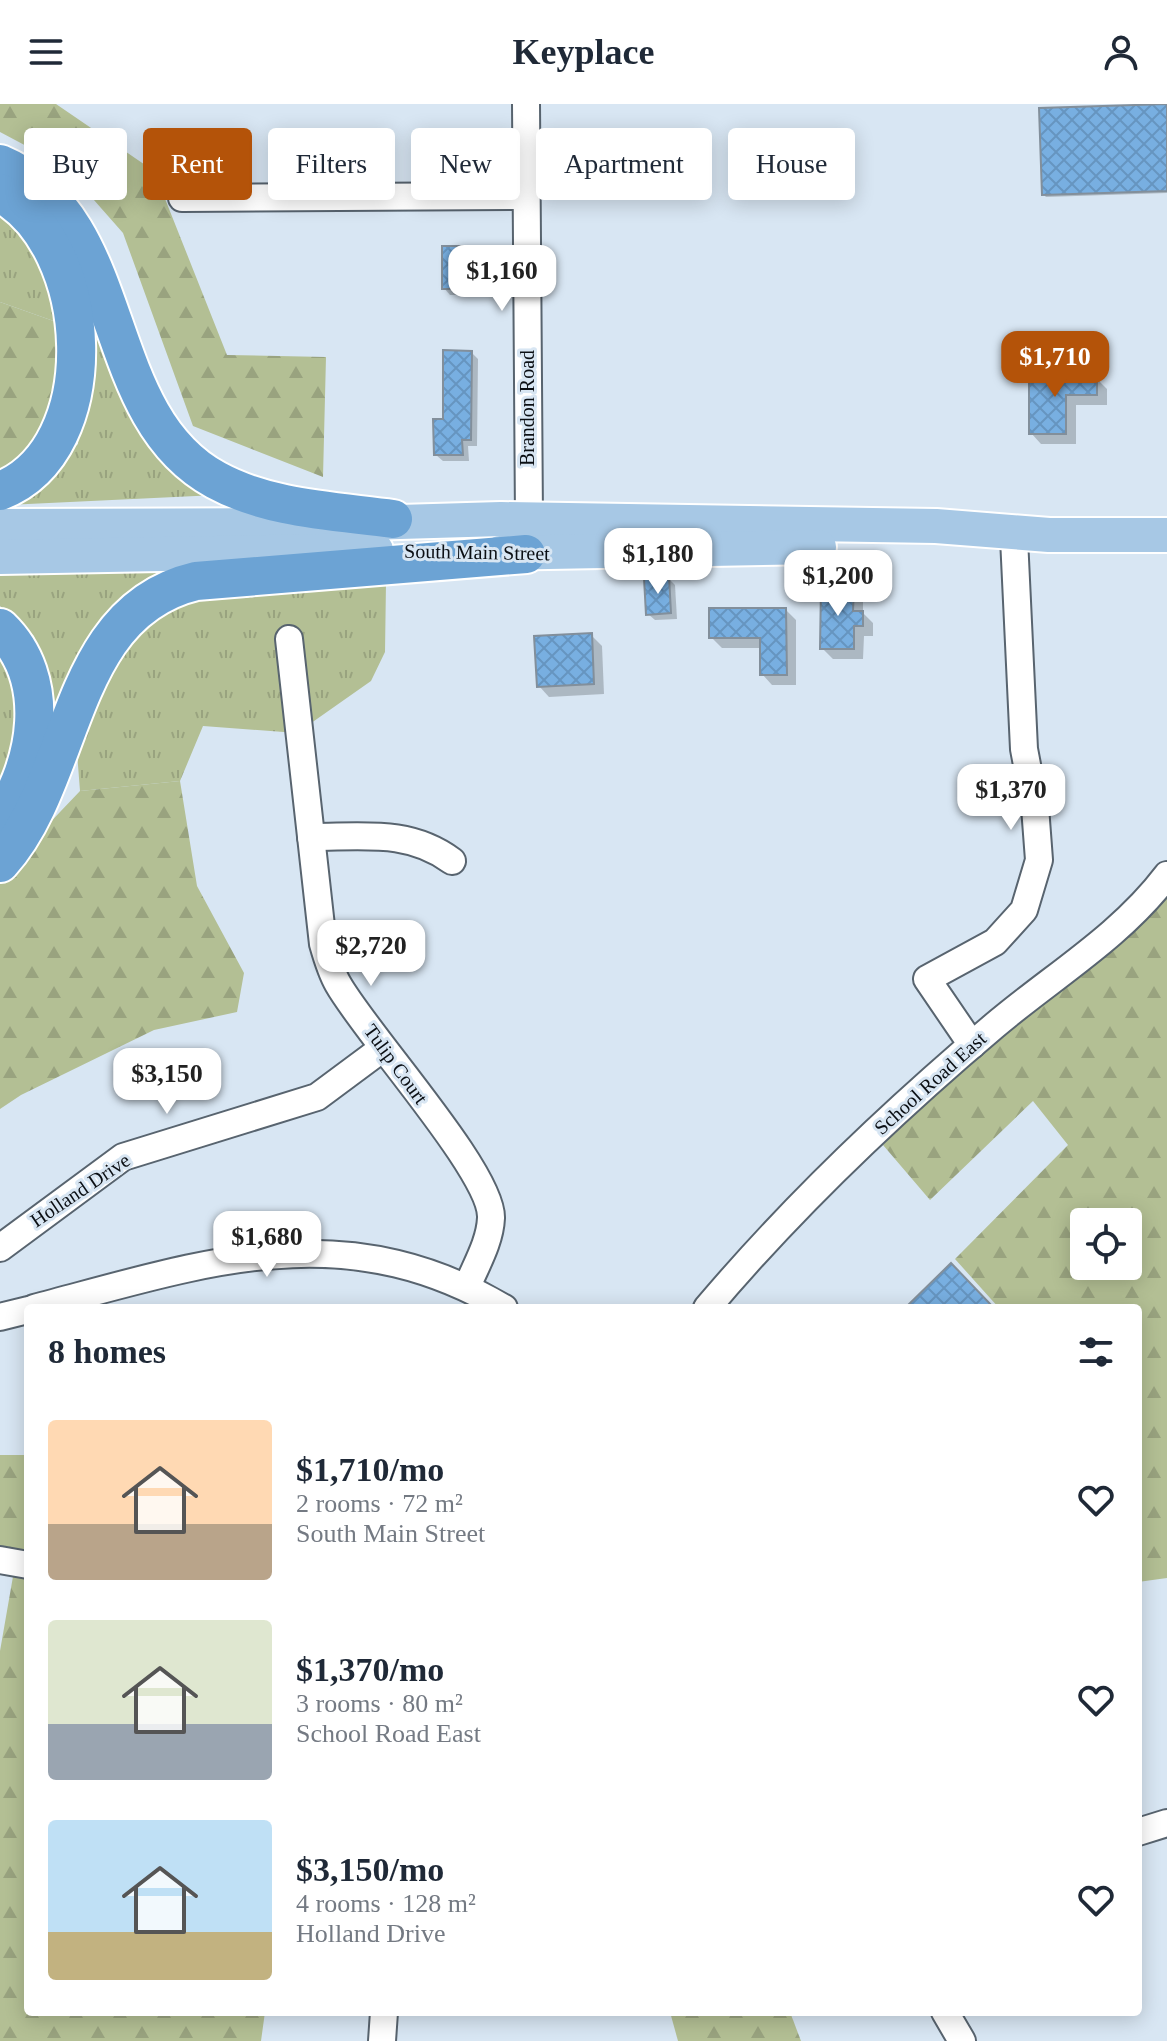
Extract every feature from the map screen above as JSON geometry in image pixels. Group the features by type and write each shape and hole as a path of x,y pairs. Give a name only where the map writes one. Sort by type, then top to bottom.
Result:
{"highway":[{"path":"0,164 40,187 69,220 151,416 175,450 206,474 247,494 300,507 393,519"},
{"path":"0,193 31,214 48,235 69,284 76,347 73,384 58,432 37,464 22,478 0,491"},
{"path":"0,863 21,837 36,810 99,656 130,614 146,602 196,581 528,537"},
{"path":"0,628 21,654 30,674 34,700 28,759 20,784 0,820"}],"main road":[{"name":"South Main Street","path":"0,526 298,525 393,519 528,537 655,549 934,546 1049,535"},
{"name":"South Main Street","path":"0,557 399,550 528,537 936,526 1049,535 1167,535"}],"street":[{"name":"Brandon Road","path":"526,104 528,537"},
{"path":"252,198 526,196"},
{"path":"972,1045 927,979 995,942 1024,910 1039,860 1035,807 1024,749 1014,538"},
{"name":"Tulip Court","path":"289,639 323,944 338,985 467,1161 487,1196 492,1216 489,1236 467,1287"},
{"path":"311,837 406,838 430,845 452,861"},
{"name":"School Road East","path":"711,1304 826,1178 972,1045 1129,921 1167,875"},
{"name":"Holland Drive","path":"0,1248 123,1157 317,1097 383,1048"},
{"path":"49,1304 203,1264 293,1252 381,1260 467,1287 497,1304"},
{"path":"0,1317 24,1311"},
{"path":"0,1560 24,1564"},
{"path":"1142,1831 1167,1823"},
{"path":"382,2041 384,2016"},
{"path":"947,2016 962,2041"}],"green space":[{"path":"0,104 56,104 91,128 24,128 24,145 0,132"},
{"path":"127,153 143,163 143,200 166,200 227,355 326,357 323,477 193,426 123,233 94,200 127,200"},
{"path":"0,210 49,250 62,324 0,302"},
{"path":"86,278 217,495 7,505 78,444"},
{"path":"0,302 62,324 58,398 19,470 0,474"},
{"path":"185,563 52,722 34,636 0,606 0,574"},
{"path":"386,583 385,652 371,681 297,733 203,726 180,781 80,791 76,739 128,637 169,600"},
{"path":"0,652 13,665 25,738 0,790"},
{"path":"180,781 197,886 244,973 237,1012 154,1030 21,1095 0,1109 0,875 80,791"},
{"path":"1167,866 1167,1578 1142,1581 1142,1304 995,1304 955,1259 1068,1145 1033,1101 930,1200 883,1145 1016,1004"},
{"path":"0,1455 24,1455 24,2016 264,2016 261,2041 0,2041 0,1651 15,1565 0,1562"},
{"path":"671,2016 792,2016 801,2041 678,2041"}],"building":[{"path":"1167,104 1167,191 1042,195 1039,108"},
{"path":"442,246 471,246 471,289 442,289"},
{"path":"443,350 472,351 471,440 462,440 463,455 434,455 433,419 443,419"},
{"path":"1044,370 1065,370 1065,376 1097,376 1097,395 1066,395 1066,434 1029,434 1029,375 1044,375"},
{"path":"669,576 671,613 646,615 644,578"},
{"path":"821,586 854,586 853,611 863,611 863,626 854,626 854,649 820,649"},
{"path":"709,608 786,608 787,675 760,675 760,638 709,638"},
{"path":"592,633 594,684 537,687 534,636"},
{"path":"951,1263 990,1304 909,1304"}]}
